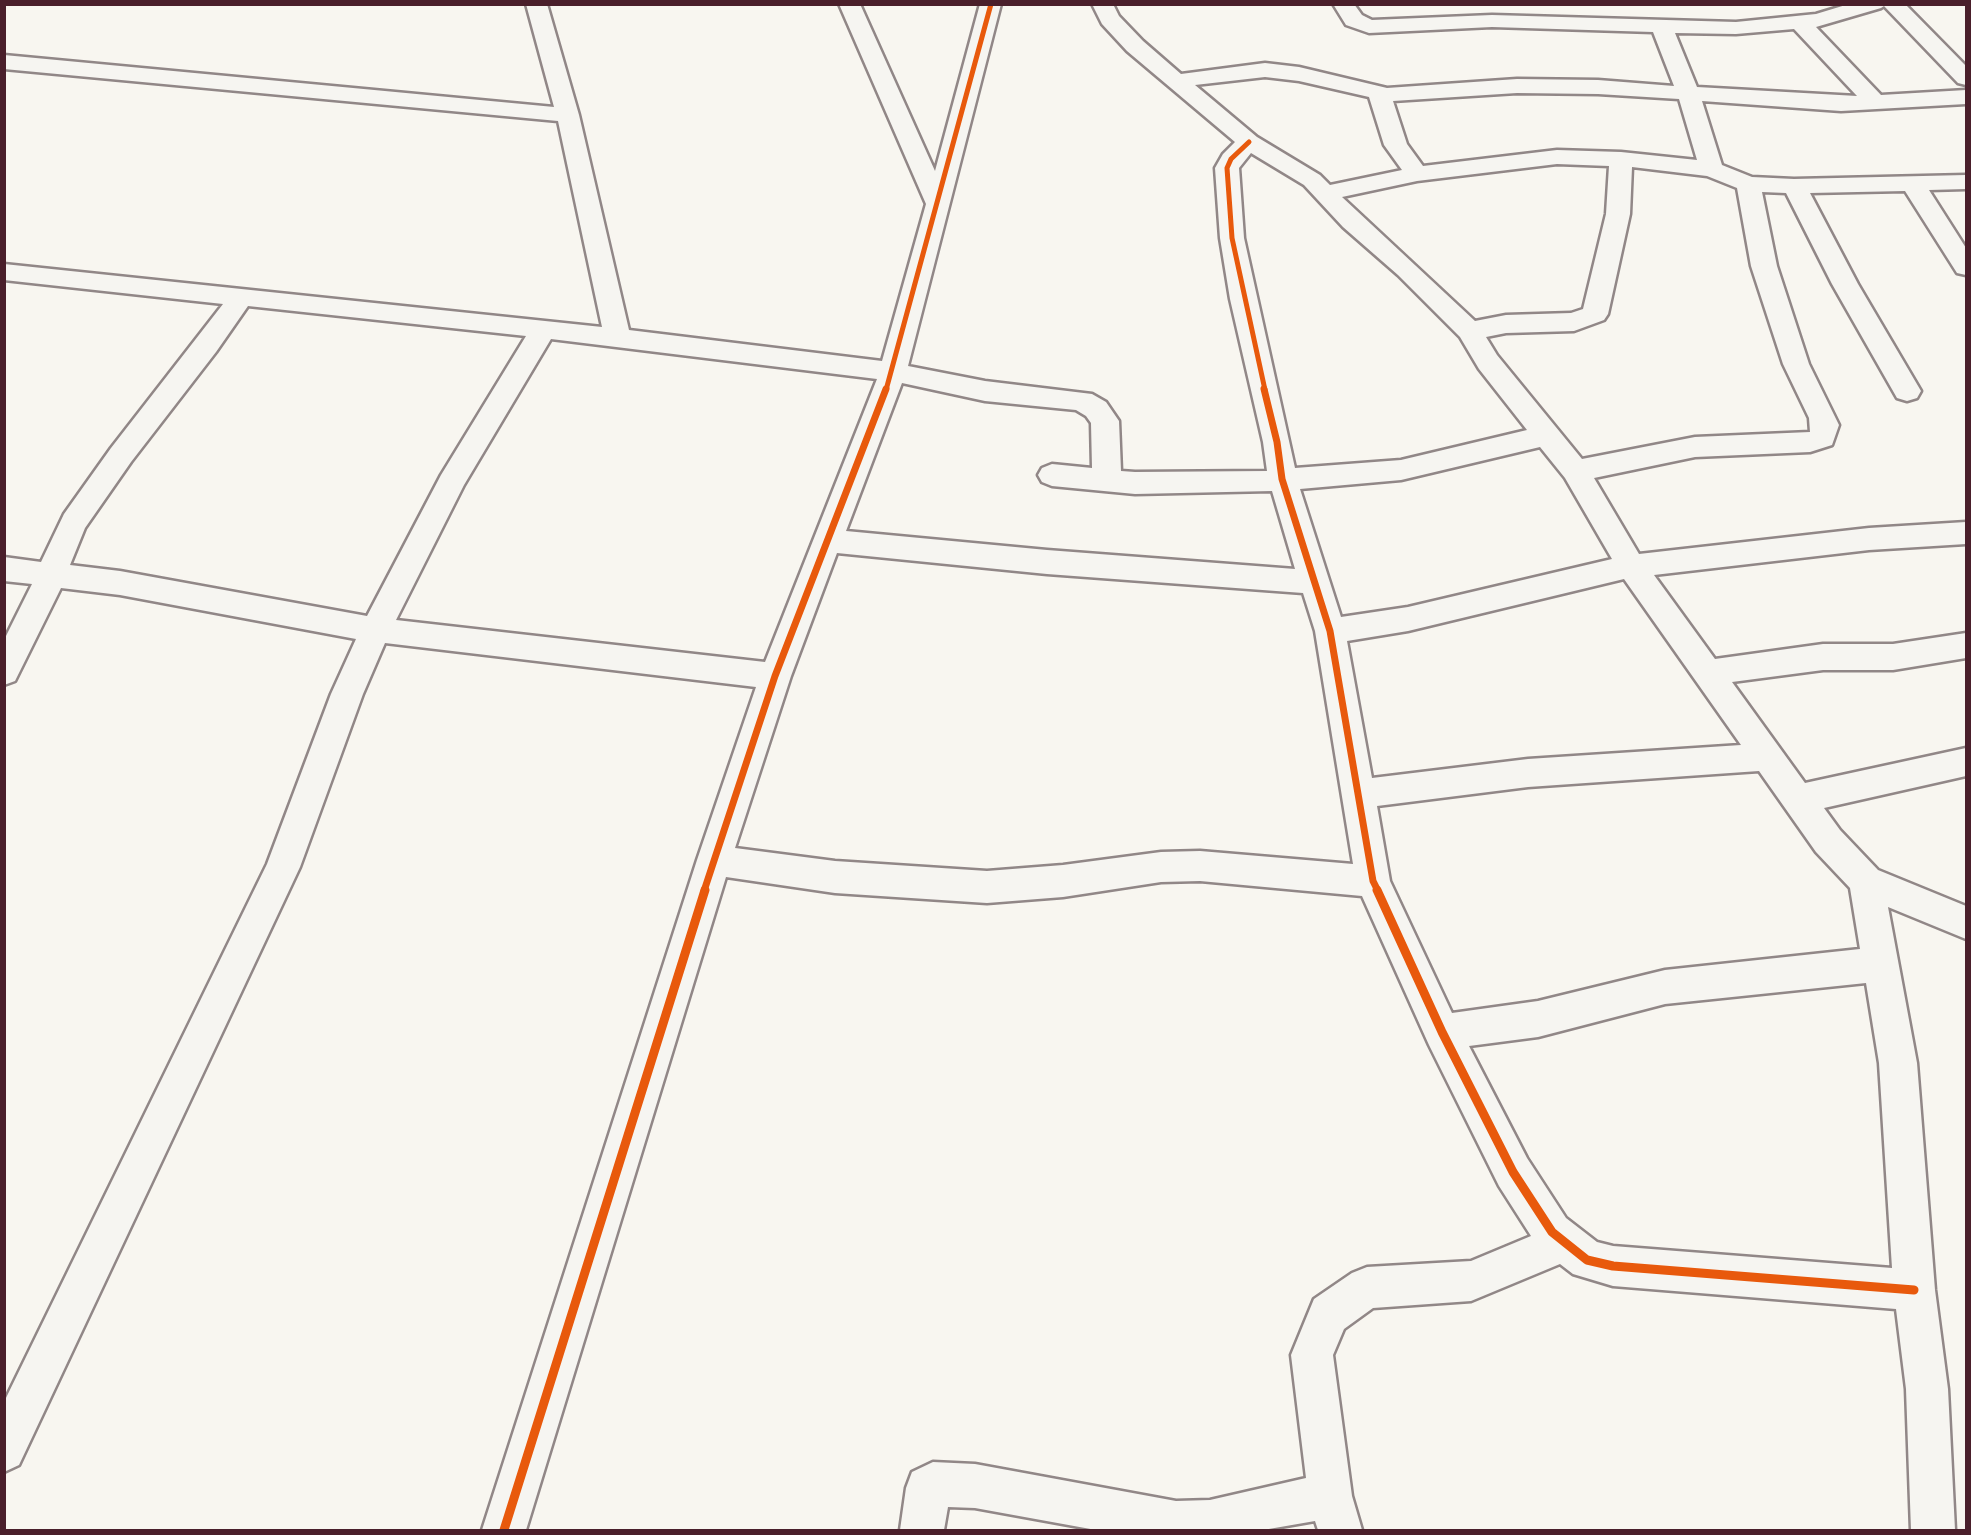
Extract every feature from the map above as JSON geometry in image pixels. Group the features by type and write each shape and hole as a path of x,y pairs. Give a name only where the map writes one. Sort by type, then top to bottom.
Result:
{"street":[{"path":"536,4 568,115 618,338"},
{"path":"849,4 938,204"},
{"path":"504,1530 714,860 776,676 893,372 991,4"},
{"path":"1102,4 1122,33 1249,142 1298,170 1326,193 1352,221 1407,269 1469,331 1488,362 1575,471 1631,566 1828,841 1866,881 1966,924"},
{"path":"1343,4 1354,20 1369,27 1492,21 1662,28 1736,28 1801,22 1874,4"},
{"path":"1893,4 1966,78"},
{"path":"1801,22 1876,103"},
{"path":"1662,28 1688,93 1712,169"},
{"path":"4,62 568,115"},
{"path":"1178,81 1249,70 1280,71 1379,94 1517,87 1598,87 1740,99 1876,103 1966,97"},
{"path":"1379,94 1396,145 1417,174"},
{"path":"1249,142 1232,159 1227,168 1232,238 1243,299 1277,442 1282,479 1330,631 1373,880 1442,1032 1513,1172 1552,1232 1562,1243 1587,1260 1613,1266 1914,1290"},
{"path":"1326,193 1417,174 1517,160 1567,157 1621,159 1712,169 1748,184 1794,186 1966,182"},
{"path":"1469,331 1527,323 1574,322 1595,314 1618,214 1621,159"},
{"path":"1575,471 1695,447 1810,442 1822,438 1825,425 1796,364 1764,266 1748,184"},
{"path":"1913,184 1966,267"},
{"path":"1794,186 1906,391"},
{"path":"4,272 544,329 893,372 985,392 1082,401 1096,409 1105,421 1107,481"},
{"path":"4,672 52,575 60,549 74,522 121,455 207,346 241,297"},
{"path":"4,1450 284,867 347,694 375,630 451,482 544,329"},
{"path":"1052,475 1107,481 1206,484 1401,470 1545,436"},
{"path":"1330,631 1408,620 1631,566 1869,539 1966,533"},
{"path":"827,541 1047,562 1315,582"},
{"path":"4,569 120,583 375,630 776,676"},
{"path":"1707,673 1824,657 1868,659 1893,657 1966,645"},
{"path":"1358,794 1539,772 1614,766 1720,762 1766,756"},
{"path":"1798,799 1966,762"},
{"path":"714,860 835,877 987,887 1063,881 1161,867 1200,866 1373,880"},
{"path":"1866,881 1898,1063 1914,1290 1927,1389 1933,1530"},
{"path":"1442,1032 1538,1019 1665,987 1881,964"},
{"path":"922,1530 928,1488 933,1484 975,1486 1150,1525 1210,1522 1280,1504 1335,1513 1312,1355 1329,1314 1367,1288 1470,1281 1562,1243"}],"cycle path":[{"path":"504,1530 714,860 775,676 893,372 991,4"},
{"path":"1249,142 1231,159 1227,168 1232,238 1243,299 1277,442 1282,479 1330,631 1373,881 1442,1032 1513,1172 1552,1232 1587,1260 1613,1266 1914,1290"}]}
